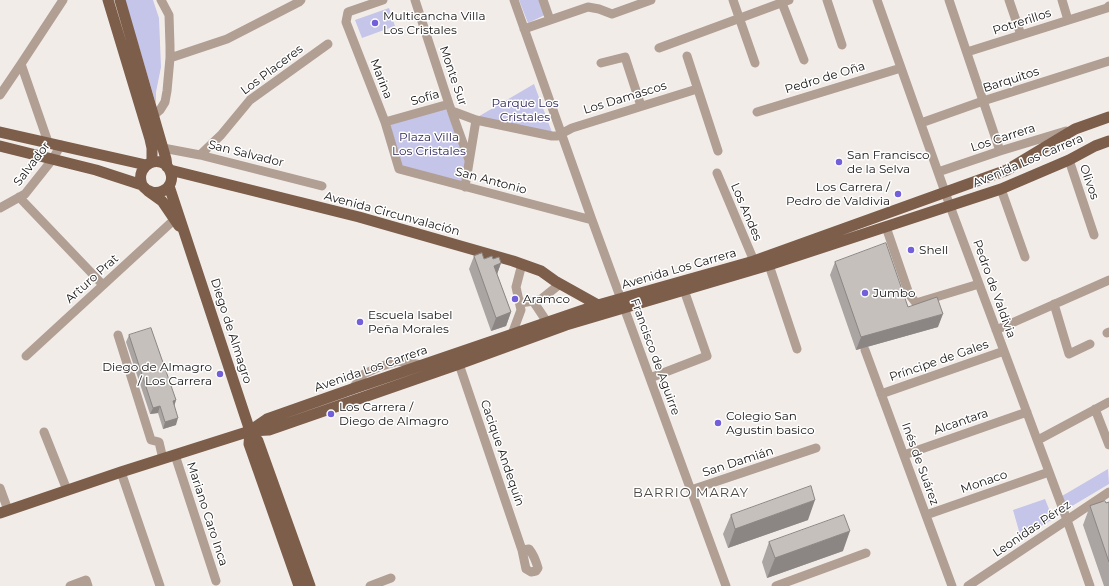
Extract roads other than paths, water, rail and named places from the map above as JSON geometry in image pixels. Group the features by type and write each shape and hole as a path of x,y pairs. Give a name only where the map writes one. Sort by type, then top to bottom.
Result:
{"main road":[{"path":"108,0 152,148 149,164 141,172 141,181 151,192 159,192 169,186 171,178 120,0"},
{"name":"Avenida Los Carrera","path":"4,512 163,458 250,431 269,430 459,364 623,303 754,261 1007,170 1075,129 1109,117"},
{"name":"Avenida Circunvalación","path":"0,132 149,164 160,162 168,168 359,218 513,261 541,271 560,284 598,305"},
{"name":"Avenida Los Carrera","path":"250,431 267,419 598,305 623,303 684,290 770,265 1001,189 1109,141"},
{"path":"0,146 96,170 145,187"},
{"name":"Diego de Almagro","path":"169,186 250,431 258,442 310,586"},
{"name":"Diego de Almagro","path":"145,187 162,201 175,219 187,240"},
{"name":"Diego de Almagro","path":"250,431 249,444 299,586"}],"street":[{"path":"0,95 63,0"},
{"path":"154,115 160,110 165,102 170,58 169,15 161,0"},
{"path":"170,58 227,39 301,0"},
{"name":"Marina","path":"383,0 348,12 346,22 385,122 394,155"},
{"name":"Monte Sur","path":"415,0 450,108 470,160"},
{"name":"Francisco de Aguirre","path":"514,0 592,220 726,586"},
{"path":"543,0 550,20"},
{"path":"524,29 598,4 612,14 651,0"},
{"path":"733,0 756,63"},
{"path":"827,0 842,45"},
{"name":"Pedro de Valdivia","path":"877,0 950,206 1050,472 1090,586"},
{"path":"950,0 1000,151"},
{"path":"1009,0 1021,35"},
{"path":"1062,0 1068,20"},
{"path":"659,48 786,1 804,60"},
{"name":"Potrerillos","path":"966,52 1068,20 1108,10"},
{"name":"Los Placeres","path":"200,155 221,135 250,100 328,44"},
{"path":"687,56 718,152"},
{"path":"601,63 625,57 641,106"},
{"name":"Barquitos","path":"921,123 1109,60"},
{"path":"21,64 48,142"},
{"name":"Pedro de Oña","path":"757,112 901,68"},
{"name":"Los Damascos","path":"562,133 572,128 697,89"},
{"name":"Sofía","path":"385,122 450,108 476,120 552,136 562,133"},
{"path":"465,187 476,120"},
{"name":"Los Carrera","path":"938,172 1000,151 1075,129"},
{"name":"Salvador","path":"0,208 25,194 52,160 61,145"},
{"name":"San Salvador","path":"163,148 200,155 322,186"},
{"name":"San Antonio","path":"394,155 399,169 592,220"},
{"name":"Olivos","path":"1068,160 1094,235"},
{"name":"Los Andes","path":"716,174 754,261"},
{"path":"1001,189 1025,257"},
{"path":"19,198 103,285"},
{"name":"Arturo Prat","path":"26,356 175,219"},
{"path":"886,227 909,294 916,302 979,284"},
{"path":"512,334 521,310 516,287 522,264"},
{"path":"770,265 797,349"},
{"path":"996,330 1109,280"},
{"path":"520,303 540,300 560,284"},
{"path":"650,378 707,356 684,290"},
{"path":"532,301 547,322"},
{"path":"1054,304 1069,354 1090,344"},
{"path":"118,335 151,440 159,442 163,458"},
{"name":"Inés de Suárez","path":"865,350 952,586"},
{"name":"Príncipe de Gales","path":"881,394 1004,351"},
{"name":"Cacique Andequín","path":"459,364 522,550"},
{"path":"1038,440 1109,402"},
{"path":"1094,409 1109,445"},
{"name":"Alcantara","path":"904,455 1027,412"},
{"path":"44,432 67,490"},
{"name":"San Damián","path":"691,490 816,448"},
{"name":"Mariano Caro Inca","path":"175,455 216,581"},
{"path":"121,472 160,586"},
{"name":"Monaco","path":"926,515 1050,472"},
{"path":"0,488 4,512"},
{"name":"Leonidas Pérez","path":"969,586 1109,492"},
{"path":"776,586 866,553"},
{"path":"370,586 391,578"},
{"path":"70,586 87,583"}],"place":[{"name":"Multicancha Villa Los Cristales","path":"375,23"},
{"name":"San Francisco de la Selva","path":"839,162"},
{"name":"Los Carrera / Pedro de Valdivia","path":"898,194"},
{"name":"Shell","path":"911,250"},
{"name":"Jumbo","path":"865,293"},
{"name":"Aramco","path":"515,299"},
{"name":"Escuela Isabel Peña Morales","path":"360,322"},
{"name":"Diego de Almagro / Los Carrera","path":"220,374"},
{"name":"Los Carrera / Diego de Almagro","path":"331,414"},
{"name":"Colegio San Agustin basico","path":"718,423"}],"district":[{"name":"BARRIO MARAY","path":"691,493"}],"park label":[{"name":"Parque Los Cristales","path":"525,110"},
{"name":"Plaza Villa Los Cristales","path":"429,144"}]}
